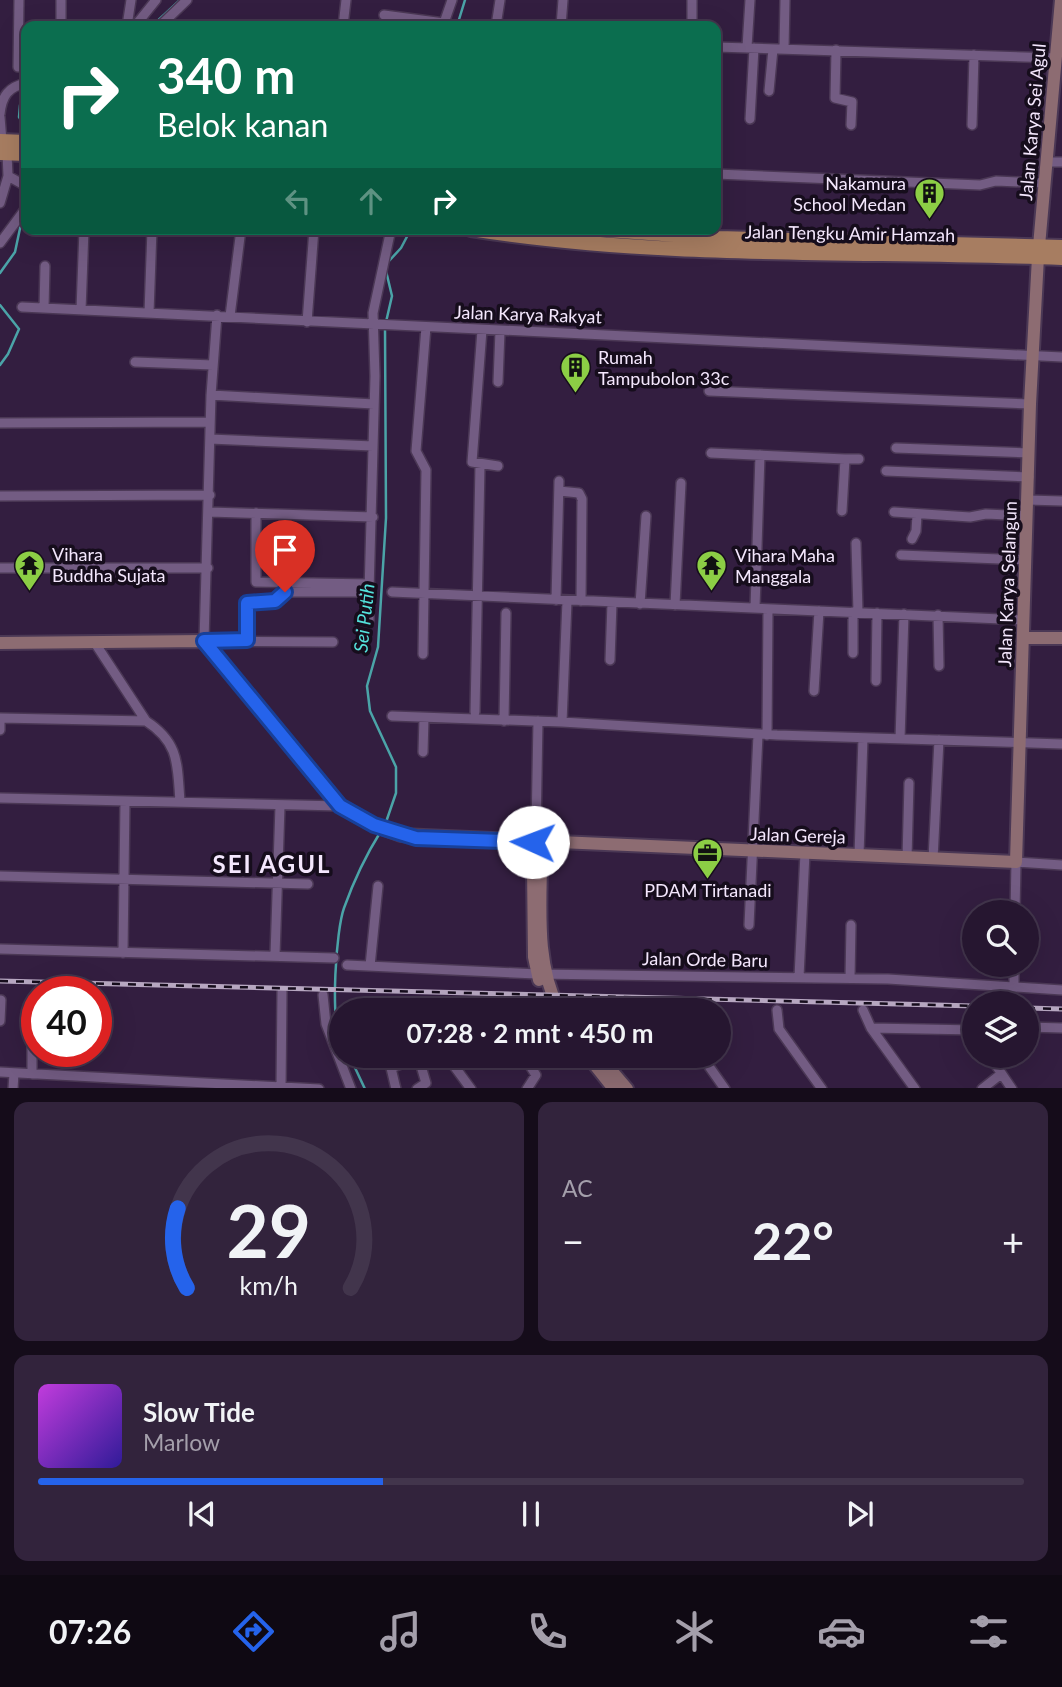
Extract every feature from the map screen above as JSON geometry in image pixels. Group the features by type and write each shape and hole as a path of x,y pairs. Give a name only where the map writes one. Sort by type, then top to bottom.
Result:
{"main road":[{"path":"2,147 21,146"},
{"name":"Jalan Tengku Amir Hamzah","path":"513,235 570,243 1039,252 1062,258"},
{"name":"Jalan Tengku Amir Hamzah","path":"640,235 718,245"},
{"name":"Jalan Tengku Amir Hamzah","path":"1039,252 1062,247"}],"street":[{"path":"18,67 19,0"},
{"path":"61,0 61,21"},
{"path":"128,21 131,0"},
{"path":"139,21 156,0"},
{"path":"165,21 187,0"},
{"path":"344,21 346,0"},
{"path":"445,21 453,0"},
{"path":"497,21 500,0"},
{"path":"561,21 563,0"},
{"path":"692,0 692,21"},
{"path":"750,0 750,119"},
{"path":"784,49 785,0"},
{"name":"Jalan Karya Sei Agul","path":"1039,252 1060,0"},
{"path":"384,15 429,21"},
{"path":"721,47 1056,58"},
{"path":"769,91 773,49"},
{"path":"836,50 835,98 852,102 851,125"},
{"path":"972,125 974,55"},
{"path":"0,203 8,176 2,147 0,115 6,93 12,87 21,84"},
{"path":"1047,162 1062,162"},
{"path":"721,174 980,185 996,181 1045,183"},
{"path":"8,176 21,183"},
{"path":"0,243 21,215"},
{"path":"81,310 84,235"},
{"path":"149,313 152,235"},
{"path":"229,316 240,235"},
{"path":"307,322 314,235"},
{"path":"369,620 375,325 390,235"},
{"name":"Jalan Karya Selangun","path":"1015,900 1030,404 1039,252"},
{"path":"44,308 45,266"},
{"name":"Jalan Karya Rakyat","path":"22,307 1062,357"},
{"path":"217,315 211,395 210,512 204,641 340,806"},
{"path":"423,654 426,470 416,451 426,327"},
{"path":"475,712 476,464 482,330"},
{"path":"498,382 500,331"},
{"path":"135,362 213,365"},
{"path":"709,391 1030,404"},
{"path":"211,395 374,404"},
{"path":"0,423 210,422"},
{"path":"210,439 373,446"},
{"path":"896,448 1029,453"},
{"path":"711,453 859,459"},
{"path":"755,608 760,455"},
{"path":"842,511 845,459"},
{"path":"476,464 498,466"},
{"path":"886,471 1029,477"},
{"path":"675,605 681,483"},
{"path":"556,600 559,486 579,493 582,499 581,601"},
{"path":"0,496 210,495"},
{"path":"1028,500 1062,501"},
{"path":"210,512 373,517"},
{"path":"894,512 917,516 1027,516"},
{"path":"256,513 256,582 369,588"},
{"path":"640,604 646,516"},
{"path":"912,540 917,516"},
{"path":"853,653 856,543"},
{"path":"901,555 1026,560"},
{"path":"0,568 208,568"},
{"path":"247,640 249,601 275,601 285,592 369,588"},
{"path":"392,593 1023,620"},
{"path":"562,722 567,601"},
{"path":"610,660 612,603"},
{"path":"749,925 763,735 768,609"},
{"path":"814,691 818,611"},
{"path":"505,721 506,613"},
{"path":"876,681 877,613"},
{"path":"900,739 904,614"},
{"path":"938,615 939,666"},
{"path":"1023,638 1062,638"},
{"path":"0,643 247,640 333,642"},
{"path":"95,643 146,721 161,732 177,755 180,801"},
{"path":"392,716 562,722 763,735 1062,744"},
{"path":"0,730 0,718 146,721"},
{"path":"423,752 424,718"},
{"path":"538,721 534,957 553,998"},
{"path":"859,855 863,738"},
{"path":"933,859 939,740"},
{"path":"906,858 909,783"},
{"path":"0,798 340,806"},
{"path":"123,953 125,801"},
{"path":"275,955 280,806"},
{"name":"Jalan Gereja","path":"340,806 390,832 416,838 537,838 754,852 1062,864"},
{"path":"799,976 805,853"},
{"path":"0,876 308,884"},
{"path":"370,966 378,886"},
{"path":"850,978 851,925"},
{"path":"0,949 334,958"},
{"name":"Jalan Orde Baru","path":"347,965 541,974 799,976 1062,990"},
{"path":"541,974 547,998"},
{"path":"1014,977 1014,988"},
{"path":"281,1087 282,992"},
{"path":"323,995 326,1024 352,1088"},
{"path":"0,1021 1,1000"},
{"path":"777,1010 779,1029 821,1088"},
{"path":"863,1010 871,1028 915,1088"},
{"path":"1039,1027 1062,1028"},
{"path":"871,1028 962,1031"},
{"path":"32,1067 32,1074"},
{"path":"391,1068 396,1088"},
{"path":"417,1088 426,1083 424,1068"},
{"path":"456,1068 471,1088"},
{"path":"527,1088 536,1075 531,1068"},
{"path":"598,1068 614,1088"},
{"path":"609,1068 627,1088"},
{"path":"710,1068 725,1088"},
{"path":"997,1068 1012,1088"},
{"path":"0,1072 109,1084 319,1088"},
{"path":"13,1088 14,1073"},
{"path":"982,1088 1001,1074"}],"waterway":[{"path":"157,21 180,0"},
{"name":"Sei Putih","path":"459,21 465,0"},
{"path":"21,104 21,120"},
{"path":"0,273 15,252 21,224"},
{"name":"Sei Putih","path":"389,261 408,235"},
{"name":"Sei Putih","path":"386,271 392,296 386,322"},
{"path":"0,305 19,329 0,365"},
{"name":"Sei Putih","path":"385,328 386,518 378,647 367,686 370,711 396,767 396,793 385,825"},
{"name":"Sei Putih","path":"335,998 337,954 344,908 365,859 381,831"},
{"name":"Sei Putih","path":"355,1068 365,1088"}],"railway":[{"path":"0,981 962,1006"},
{"path":"1039,1008 1062,1009"}],"place":[{"name":"Nakamura School Medan","path":"929,221"},
{"name":"Rumah Tampubolon 33c","path":"575,395"},
{"name":"Vihara Buddha Sujata","path":"29,592"},
{"name":"Vihara Maha Manggala","path":"712,593"},
{"name":"PDAM Tirtanadi","path":"708,880"}],"district":[{"name":"SEI AGUL","path":"272,865"}],"route":[{"path":"285,592 275,601 247,603 247,640 204,641 340,806 374,825 416,838 533,842"}]}
